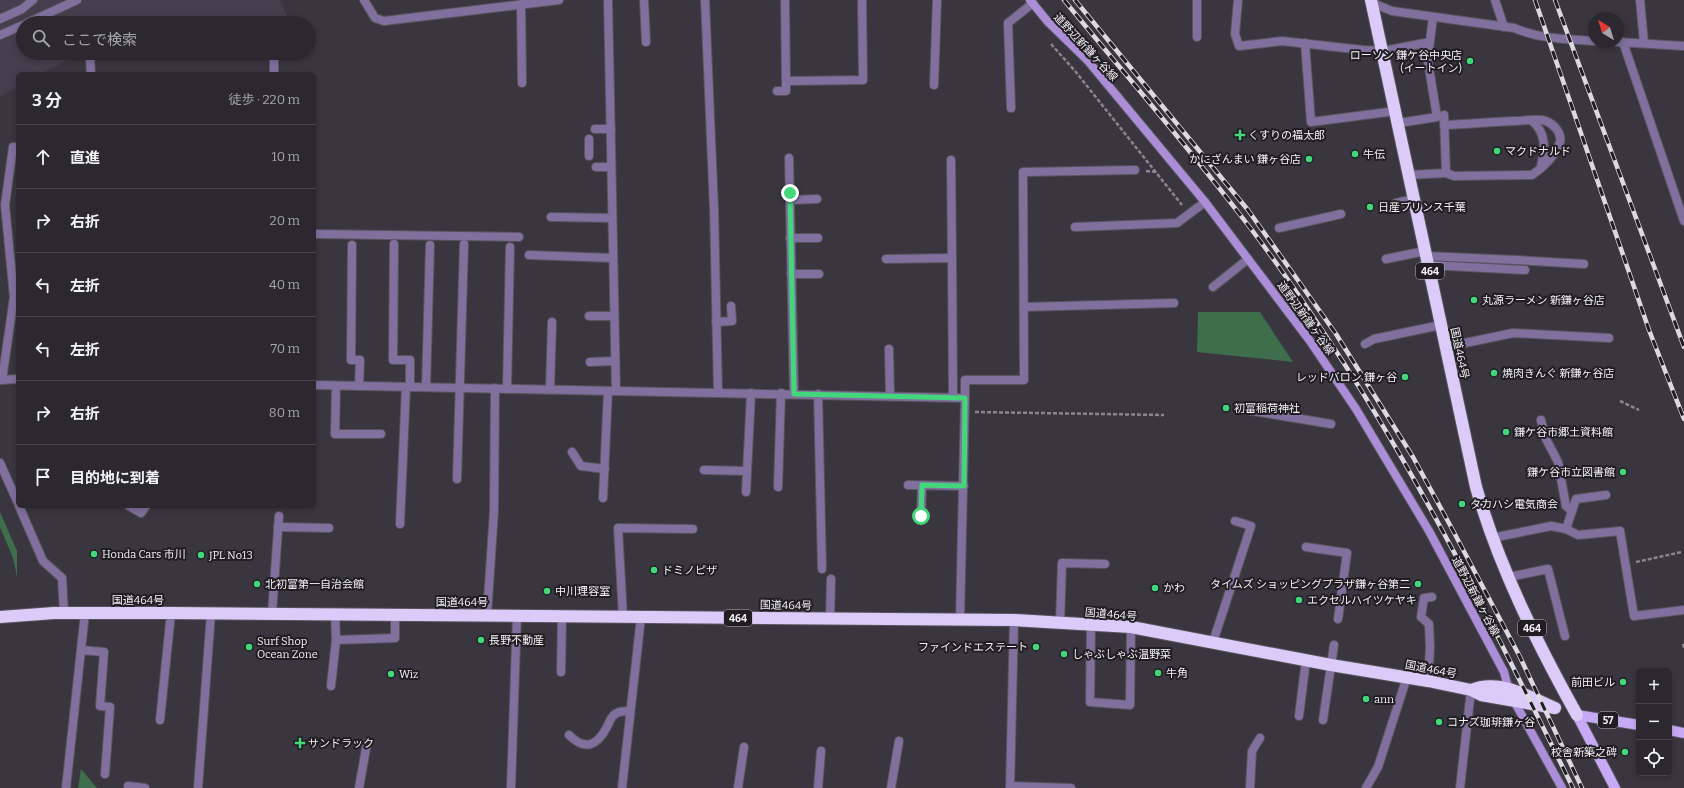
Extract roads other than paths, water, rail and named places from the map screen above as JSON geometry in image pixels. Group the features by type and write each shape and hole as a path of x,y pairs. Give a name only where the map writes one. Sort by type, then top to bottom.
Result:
{"highway":[{"name":"国道464号","path":"1371,1 1383,50 1472,473 1492,538 1555,676 1577,716"},
{"name":"国道464号","path":"0,617 64,613 272,613 1014,620 1131,628 1331,665 1408,677 1471,690 1481,695 1555,708"},
{"name":"国道464号","path":"1471,690 1481,685 1508,687 1577,716"}],"main road":[{"name":"57","path":"1577,716 1636,724"},
{"path":"1577,716 1615,788"},
{"path":"1672,731 1684,733"}],"street":[{"path":"0,19 22,9 33,0"},
{"path":"42,16 77,0"},
{"path":"364,0 375,18 384,21 559,0"},
{"path":"603,498 615,361 608,0"},
{"path":"644,0 646,42"},
{"path":"706,0 718,392"},
{"path":"777,92 786,91 785,0"},
{"path":"786,81 863,80 862,0"},
{"path":"934,85 937,0"},
{"path":"1197,0 1197,37"},
{"path":"1238,0 1235,34 1239,46 1282,41 1305,43 1363,50 1383,50 1425,43 1437,116 1311,122 1305,43"},
{"path":"1494,0 1504,27"},
{"path":"1640,0 1644,43"},
{"path":"1371,1 1392,11 1514,28 1528,34 1553,38 1588,41"},
{"path":"1011,108 1008,23 1031,2"},
{"name":"道野辺新鎌ヶ谷線","path":"1031,2 1048,22 1088,61 1204,202 1310,341 1356,409 1429,531 1504,672 1508,687"},
{"path":"521,4 522,83"},
{"path":"1428,57 1433,16"},
{"path":"0,24 2,34 16,28"},
{"path":"1624,42 1684,46"},
{"path":"1622,48 1684,221"},
{"path":"90,60 91,72"},
{"path":"274,60 274,72"},
{"path":"1444,115 1446,173"},
{"path":"1409,174 1446,173 1454,176 1532,175 1541,169 1555,151 1560,141 1560,134 1556,127 1546,121 1531,120 1444,125"},
{"path":"1531,120 1539,126 1543,134 1544,157 1541,169"},
{"path":"595,129 611,129"},
{"path":"589,139 590,156"},
{"path":"16,147 13,147 5,205 16,297 1,380 16,379"},
{"path":"789,158 794,394"},
{"path":"951,160 953,397"},
{"path":"596,167 611,167"},
{"path":"960,620 964,486 965,380 1024,380 1023,172 1135,170"},
{"path":"790,200 817,199"},
{"path":"1396,203 1414,199"},
{"path":"1075,227 1177,223 1204,202"},
{"path":"1279,228 1341,214"},
{"path":"552,217 612,218"},
{"path":"316,234 519,237"},
{"path":"790,238 818,238"},
{"path":"394,244 393,360 410,360 400,524"},
{"path":"457,479 464,244"},
{"path":"352,245 351,360 360,360 359,386"},
{"path":"426,387 430,245"},
{"path":"507,389 510,247"},
{"path":"529,255 613,258"},
{"path":"886,259 952,258"},
{"path":"1427,258 1525,270"},
{"path":"1386,259 1427,258 1516,260 1584,264"},
{"path":"1213,287 1248,259"},
{"path":"791,274 819,274"},
{"path":"1024,307 1174,303"},
{"path":"716,322 732,321 731,306"},
{"path":"589,316 614,316"},
{"path":"550,389 552,322"},
{"path":"1365,344 1374,339 1441,324"},
{"path":"1446,347 1513,333 1609,338"},
{"path":"889,349 890,396"},
{"path":"590,362 615,361"},
{"path":"316,385 781,393 965,398"},
{"path":"336,386 335,434 381,434"},
{"path":"487,616 494,511 495,388"},
{"path":"746,492 751,393"},
{"path":"778,487 781,393"},
{"path":"818,394 822,569"},
{"path":"1247,410 1331,424"},
{"path":"1541,420 1545,438 1558,462 1566,506 1572,511"},
{"path":"572,452 580,466 605,469"},
{"path":"0,463 16,499"},
{"path":"704,470 747,471"},
{"path":"908,485 964,486"},
{"path":"921,516 922,485"},
{"path":"1566,529 1576,499 1606,495"},
{"path":"20,508 43,561 62,578 64,613"},
{"path":"132,508 141,513 145,508"},
{"path":"272,613 279,516"},
{"path":"1213,642 1251,526 1235,521"},
{"path":"1492,538 1551,526 1566,529 1578,535 1620,531 1634,616 1684,610"},
{"path":"278,528 329,528"},
{"path":"623,617 618,528 693,529"},
{"path":"1306,547 1347,552 1338,619"},
{"path":"1060,623 1062,563 1105,564"},
{"path":"1509,577 1548,569 1565,636"},
{"path":"830,619 831,579"},
{"path":"1428,681 1430,647 1429,624 1421,617 1424,598 1432,597"},
{"path":"66,788 85,613"},
{"path":"160,720 171,613"},
{"path":"198,788 211,613"},
{"path":"331,686 336,640 335,614"},
{"path":"336,640 395,638 395,615"},
{"path":"511,787 517,615"},
{"path":"561,672 562,616"},
{"path":"622,788 641,617"},
{"path":"1014,620 1010,787 1070,788"},
{"path":"1092,625 1090,702 1130,706 1131,628"},
{"path":"1323,720 1334,645"},
{"path":"81,650 104,652 100,706 110,707 105,774"},
{"path":"1299,716 1306,660"},
{"path":"1366,788 1378,767 1408,677"},
{"path":"1460,788 1471,690"},
{"path":"1514,701 1562,788"},
{"path":"569,735 577,743 584,745 595,743 601,737 612,717 624,711 630,711"},
{"path":"1250,788 1252,751 1260,738"},
{"path":"891,788 898,741"},
{"path":"359,788 367,742"},
{"path":"738,788 744,747"},
{"path":"818,788 821,751"},
{"path":"128,786 145,788"}],"railway":[{"path":"1064,0 1198,161 1252,230 1295,290 1361,390 1394,445 1457,558 1573,788"},
{"path":"1075,0 1248,210 1336,334 1413,457 1450,525 1519,655 1582,788"},
{"path":"1535,0 1649,330 1684,419"},
{"path":"1555,0 1684,347"}],"place":[{"name":"ローソン 鎌ケ谷中央店 (イートイン)","path":"1470,61"},
{"name":"くすりの福太郎","path":"1240,135"},
{"name":"マクドナルド","path":"1497,151"},
{"name":"牛伝","path":"1355,154"},
{"name":"かにざんまい 鎌ヶ谷店","path":"1309,159"},
{"name":"日産プリンス千葉","path":"1370,207"},
{"name":"丸源ラーメン 新鎌ヶ谷店","path":"1474,300"},
{"name":"焼肉きんぐ 新鎌ヶ谷店","path":"1494,373"},
{"name":"レッドバロン 鎌ヶ谷","path":"1405,377"},
{"name":"初富稲荷神社","path":"1226,408"},
{"name":"鎌ケ谷市郷土資料館","path":"1506,432"},
{"name":"鎌ケ谷市立図書館","path":"1623,472"},
{"name":"タカハシ電気商会","path":"1462,504"},
{"name":"Honda Cars 市川","path":"94,554"},
{"name":"JPL No13","path":"201,555"},
{"name":"ドミノピザ","path":"654,570"},
{"name":"北初富第一自治会館","path":"257,584"},
{"name":"タイムズ ショッピングプラザ鎌ヶ谷第二","path":"1418,584"},
{"name":"かわ","path":"1155,588"},
{"name":"中川理容室","path":"547,591"},
{"name":"エクセルハイツケヤキ","path":"1299,600"},
{"name":"長野不動産","path":"481,640"},
{"name":"Surf Shop Ocean Zone","path":"249,647"},
{"name":"ファインドエステート","path":"1036,647"},
{"name":"しゃぶしゃぶ温野菜","path":"1064,654"},
{"name":"牛角","path":"1158,673"},
{"name":"Wiz","path":"391,674"},
{"name":"前田ビル","path":"1623,682"},
{"name":"ann","path":"1366,699"},
{"name":"コナズ珈琲鎌ヶ谷","path":"1439,722"},
{"name":"サンドラック","path":"300,743"},
{"name":"校舎新築之碑","path":"1625,752"}]}
